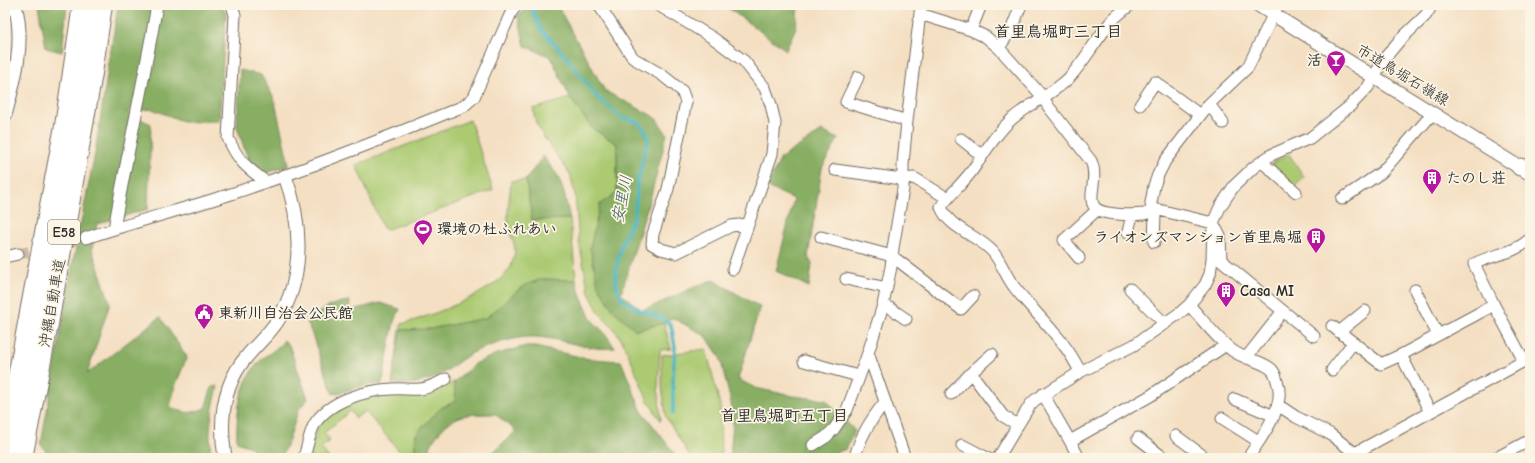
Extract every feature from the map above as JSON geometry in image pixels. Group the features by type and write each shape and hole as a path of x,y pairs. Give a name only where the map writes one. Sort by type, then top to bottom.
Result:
{"highway":[{"name":"沖縄自動車道","path":"5,446 64,126 83,5"},
{"name":"沖縄自動車道","path":"22,458 48,324 91,81 102,5"}],"street":[{"path":"5,116 16,70 19,43 20,29 15,5"},
{"path":"114,229 136,113 146,70 157,5"},
{"path":"232,5 235,15 228,138 240,161 266,182"},
{"path":"86,238 229,195 285,176 386,138 464,106 474,97 501,33 516,5"},
{"path":"599,5 633,58 662,75 682,91 686,102 668,189 653,234 652,244 661,250 676,254 731,226 748,224"},
{"path":"658,5 729,49 744,61 765,88 772,105 775,123 772,154 733,269"},
{"path":"971,30 981,5"},
{"path":"999,48 1012,28 1021,5"},
{"path":"1080,372 1076,363 1066,349 1014,287 999,259 992,252 958,227 944,214 941,206 970,172 1002,128 1013,118 1043,97 1050,94 1068,78 1110,22 1130,5"},
{"name":"市道鳥堀石嶺線","path":"1258,5 1276,10 1374,76 1527,170"},
{"path":"998,458 1030,405 1043,394 1080,372 1134,345 1165,324 1189,305 1205,285 1210,274 1213,222 1220,207 1234,186 1254,167 1283,149 1310,138 1354,102 1368,87 1384,59 1399,41 1426,15 1432,5"},
{"path":"813,445 826,437 841,420 847,410 858,376 868,353 883,305 903,189 902,179 907,121 921,10 986,37 999,48 1043,97 1048,106 1093,166 1094,177 1092,201 1097,210 1114,214 1132,215 1146,213 1152,210 1172,212 1213,222 1220,236 1221,260 1314,336"},
{"path":"1154,242 1155,214 1152,210 1152,195 1158,175 1166,161 1209,104 1248,67 1276,10"},
{"path":"858,77 846,102 907,121"},
{"path":"1140,105 1152,79 1200,115"},
{"path":"1209,104 1223,123"},
{"path":"1342,199 1382,172 1433,112"},
{"path":"961,139 981,155"},
{"path":"1262,162 1296,192"},
{"path":"835,170 902,179 914,178 947,198"},
{"path":"225,458 222,442 222,418 225,396 231,380 246,356 278,321 292,288 296,267 298,239 296,218 290,190 285,176"},
{"path":"1079,258 1064,240 1097,210"},
{"path":"1128,232 1132,215"},
{"path":"821,237 892,256 961,309 973,296"},
{"path":"1278,405 1296,417 1330,434 1358,455 1430,412 1527,360 1494,306 1474,264 1487,257 1509,252 1518,248 1530,239"},
{"path":"5,257 18,254"},
{"path":"846,279 887,288"},
{"path":"1130,289 1165,324"},
{"path":"1415,290 1438,335"},
{"path":"883,305 906,319"},
{"path":"1189,305 1226,345 1246,358 1269,368 1274,372 1279,385 1278,405 1274,416 1248,458"},
{"path":"1366,310 1336,329 1381,364 1494,306"},
{"path":"1246,358 1283,311"},
{"path":"1332,370 1353,343"},
{"path":"1070,441 1150,396 1226,345"},
{"path":"868,353 905,458"},
{"path":"951,394 992,354"},
{"path":"1401,355 1430,412"},
{"path":"804,361 858,376"},
{"path":"972,373 1003,416 1018,425"},
{"path":"304,458 314,425 323,415 338,403 354,395 392,389 421,389 446,379"},
{"path":"1043,394 1079,458"},
{"path":"1234,399 1274,416"},
{"path":"855,458 866,431 877,412 885,402"},
{"path":"1222,418 1258,442"},
{"path":"1176,436 1206,458"},
{"path":"1138,438 1164,458"},
{"path":"1496,458 1530,440"},
{"path":"962,445 987,458"}],"green space":[{"path":"39,5 67,5 62,52 46,48"},
{"path":"118,5 221,5 226,14 219,121 185,122 152,109 125,112 151,124 148,209 97,224 92,249 110,303 87,374 160,317 187,357 176,384 170,407 187,412 195,412 205,408 212,387 218,386 210,430 212,458 51,458 41,445 72,267 95,153"},
{"path":"528,5 557,5 605,91 655,117 667,134 651,195 621,294 642,310 713,280 760,307 738,379 755,388 793,396 826,400 855,431 846,449 819,458 730,458 733,422 731,402 720,357 706,336 673,318 664,323 636,330 613,310 598,285 590,248 600,204 617,193 617,144 592,128 570,98 551,57 525,46 518,16"},
{"path":"724,5 798,5 796,27 786,50"},
{"path":"240,70 261,75 274,98 289,165 267,173 248,159 237,127"},
{"path":"570,98 592,128 617,144 617,193 590,248 636,330 664,323 671,349 660,350 658,386 661,421 648,401 625,346 613,327 600,314 589,293 579,242 575,194 570,174 543,136 536,123 533,109"},
{"path":"470,120 493,190 388,229 383,228 356,165"},
{"path":"822,131 838,139 822,168 808,257 812,264 809,287 776,271 794,199 767,187 781,158"},
{"path":"1289,154 1304,177 1295,187 1274,167 1272,163"},
{"path":"543,156 558,176 564,193 570,219 532,220 526,180"},
{"path":"526,180 532,220 570,219 576,280 542,279 523,286 486,318 430,329 400,330 402,324 428,316 462,302 493,285 504,275 511,266 515,251 508,224 511,181"},
{"path":"542,279 576,280 581,297 591,319 605,333 615,348 591,347 543,338 519,338 495,344 472,353 446,371 428,380 406,384 392,384 400,330 430,329 486,318 523,286"},
{"path":"350,301 349,311 380,303 400,309 394,321 382,384 368,385 333,394 305,315 311,319 319,312 329,307"},
{"path":"284,340 289,345 308,399 299,409 288,442 281,457 282,458 259,458 253,448 237,442 237,421 240,399 243,388 254,368"},
{"path":"522,347 535,347 590,359 621,361 641,410 678,458 487,458 516,431 495,414 477,414 459,417 446,425 436,437 426,458 414,458 416,434 441,408 456,401 454,382 475,364 494,355"},
{"path":"706,349 720,405 721,458 691,458 666,417 662,386 662,355"},
{"path":"454,382 456,401 441,408 416,434 414,458 405,458 365,411 356,418 350,411 324,433 330,440 321,448 329,458 307,458 319,423 340,406 353,400 388,392 418,394 435,391"}],"waterway":[{"name":"安里川","path":"531,5 540,28 568,59 597,97 622,118 632,120 640,124 647,133 648,140 637,183 634,216 622,244 616,268 616,285 622,299 637,309 662,318 671,325 675,347 673,414"}],"tunnel":[{"path":"18,254 86,238"}],"place":[{"name":"活","path":"1336,77"},
{"name":"たのし荘","path":"1432,195"},
{"name":"環境の杜ふれあい","path":"423,246"},
{"name":"ライオンズマンション首里鳥堀","path":"1316,254"},
{"name":"Casa MI","path":"1226,308"},
{"name":"東新川自治会公民館","path":"204,330"}],"district":[{"name":"首里鳥堀町三丁目","path":"1058,32"},
{"name":"首里鳥堀町五丁目","path":"784,416"}]}
